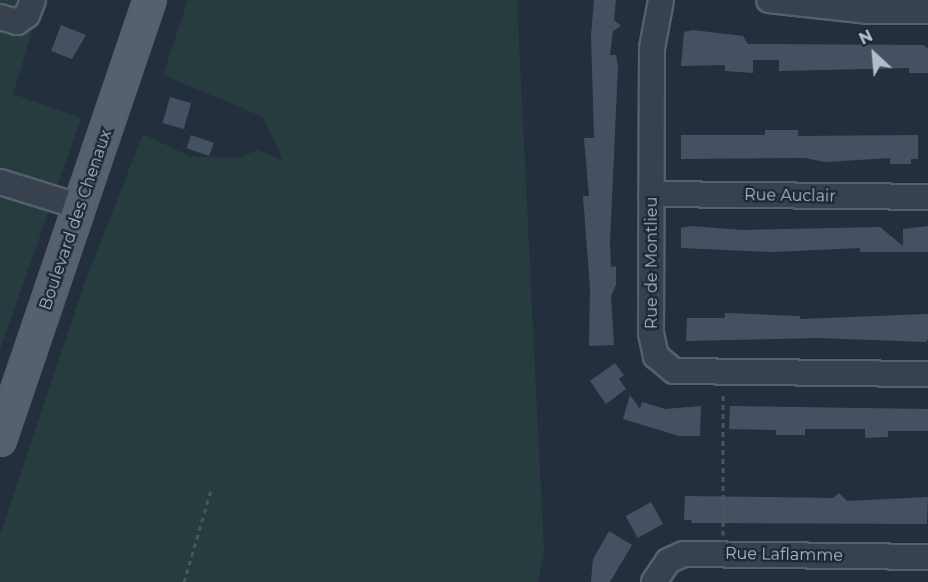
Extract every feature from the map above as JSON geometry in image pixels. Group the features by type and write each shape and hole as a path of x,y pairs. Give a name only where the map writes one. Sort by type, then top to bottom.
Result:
{"main road":[{"name":"Boulevard des Chenaux","path":"0,440 150,0"}],"street":[{"path":"0,16 17,22 27,15 33,0"},
{"name":"Rue de Montlieu","path":"661,0 652,48 651,333 656,356 674,371 928,374"},
{"path":"770,0 869,11 928,11"},
{"path":"0,182 81,207"},
{"name":"Rue Auclair","path":"651,194 928,197"},
{"name":"Rue Laflamme","path":"654,582 668,561 684,554 928,557"}],"path":[{"path":"723,372 723,555"},
{"path":"184,582 211,490"}],"green space":[{"path":"0,0 42,0 13,94 81,118 0,350"},
{"path":"188,0 517,0 544,553 538,582 0,582 0,535 85,282 143,134 189,156 238,158 257,150 283,160 263,117 163,75"}],"building":[{"path":"594,0 616,0 614,20 621,26 613,31 610,55 616,55 618,66 610,242 611,267 616,266 616,285 611,296 614,345 589,346 590,288 583,196 589,196 584,138 594,138 591,36"},
{"path":"61,25 86,35 72,59 51,51"},
{"path":"693,30 743,36 748,44 924,45 928,49 928,73 909,73 909,68 779,71 779,60 753,60 753,73 725,71 725,65 681,66 684,32"},
{"path":"170,97 191,103 184,129 163,123"},
{"path":"765,130 798,130 798,136 918,135 918,159 911,159 911,164 890,164 890,158 825,162 805,158 681,159 681,135 765,135"},
{"path":"191,135 214,143 209,156 186,148"},
{"path":"690,226 743,230 880,227 903,246 903,229 928,226 928,252 860,252 860,248 772,252 681,248 681,228"},
{"path":"725,313 800,316 800,319 928,314 928,339 926,342 819,338 686,341 687,318 725,318"},
{"path":"615,363 624,375 619,379 626,389 606,404 590,381"},
{"path":"630,395 640,409 642,402 665,409 701,406 700,436 679,436 623,419"},
{"path":"730,406 928,409 928,431 888,431 888,437 865,438 865,429 805,429 805,435 776,435 776,430 729,429"},
{"path":"839,493 847,501 928,497 927,524 691,523 692,520 684,520 685,496 833,498"},
{"path":"651,502 663,524 638,538 626,516"},
{"path":"609,531 632,545 610,582 591,582 593,559"}]}
